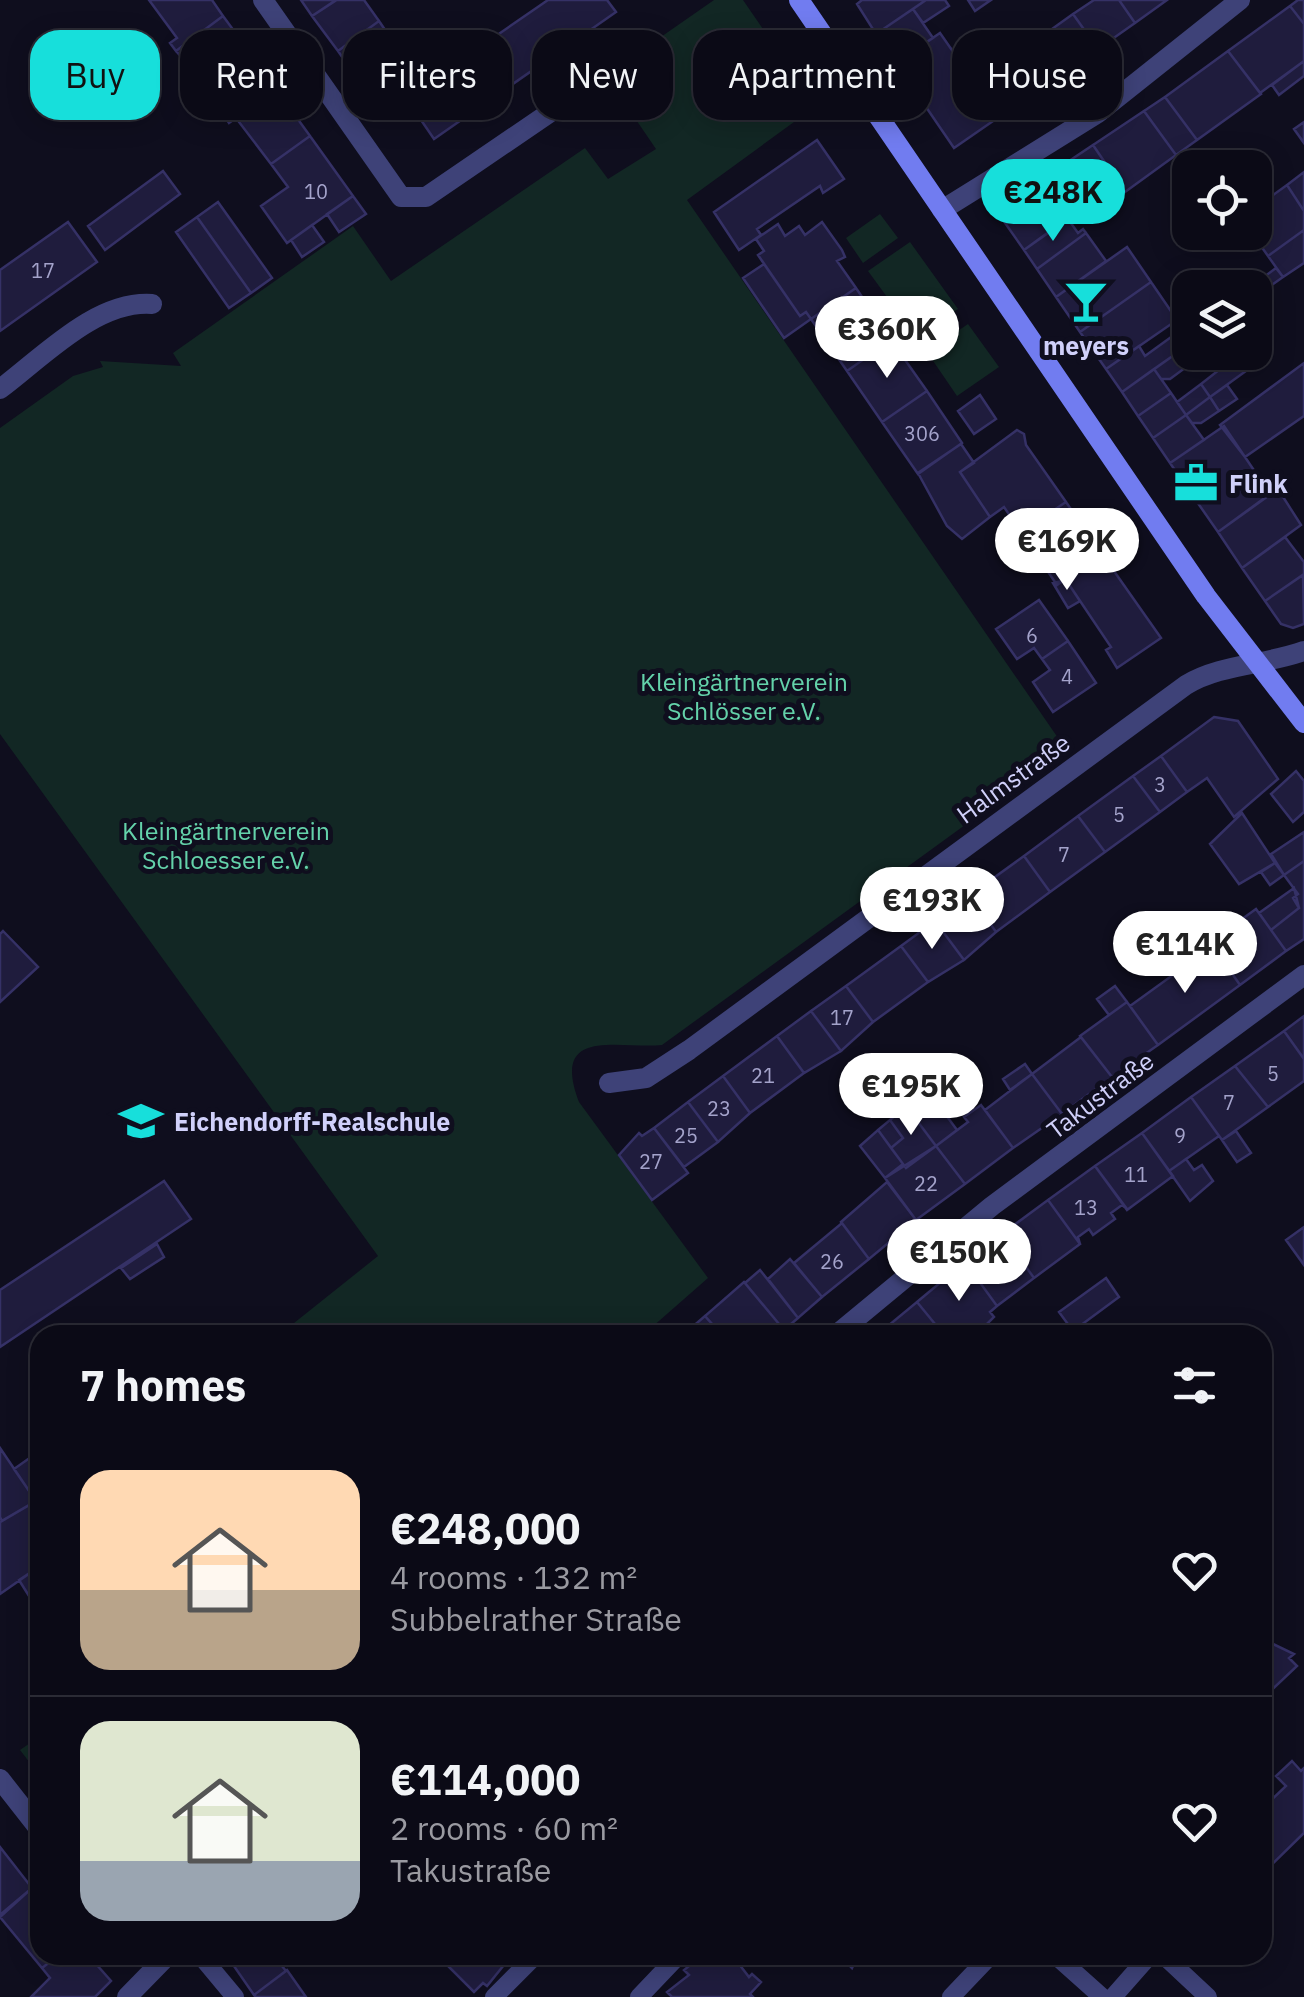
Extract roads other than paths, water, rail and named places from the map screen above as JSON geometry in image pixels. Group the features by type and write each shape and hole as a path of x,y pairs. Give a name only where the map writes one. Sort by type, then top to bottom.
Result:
{"main road":[{"path":"799,0 1258,666 1304,722"}],"street":[{"path":"263,0 401,197 426,196 538,120"},
{"path":"942,210 1098,113 1240,0"},
{"path":"0,389 105,312 131,302 152,304"},
{"name":"Halmstraße","path":"609,1083 646,1078 689,1050 1186,685 1204,674 1258,666 1304,651"},
{"name":"Takustraße","path":"848,1325 992,1206 1304,975"},
{"path":"0,1779 30,1817"},
{"path":"127,1997 152,1965"}],"lane":[{"path":"208,1965 234,1997"},
{"path":"494,1997 526,1965"},
{"path":"640,1997 670,1965"},
{"path":"950,1997 981,1965"},
{"path":"1066,1965 1102,1997"},
{"path":"1113,1997 1141,1965"},
{"path":"1174,1965 1208,1997"}],"place":[{"name":"meyers","path":"1086,301"},
{"name":"Flink","path":"1196,483"},
{"name":"Eichendorff-Realschule","path":"141,1121"}],"park label":[{"name":"Kleingärtnerverein Schlösser e.V.","path":"744,696"},
{"name":"Kleingärtnerverein Schloesser e.V.","path":"226,844"}]}
